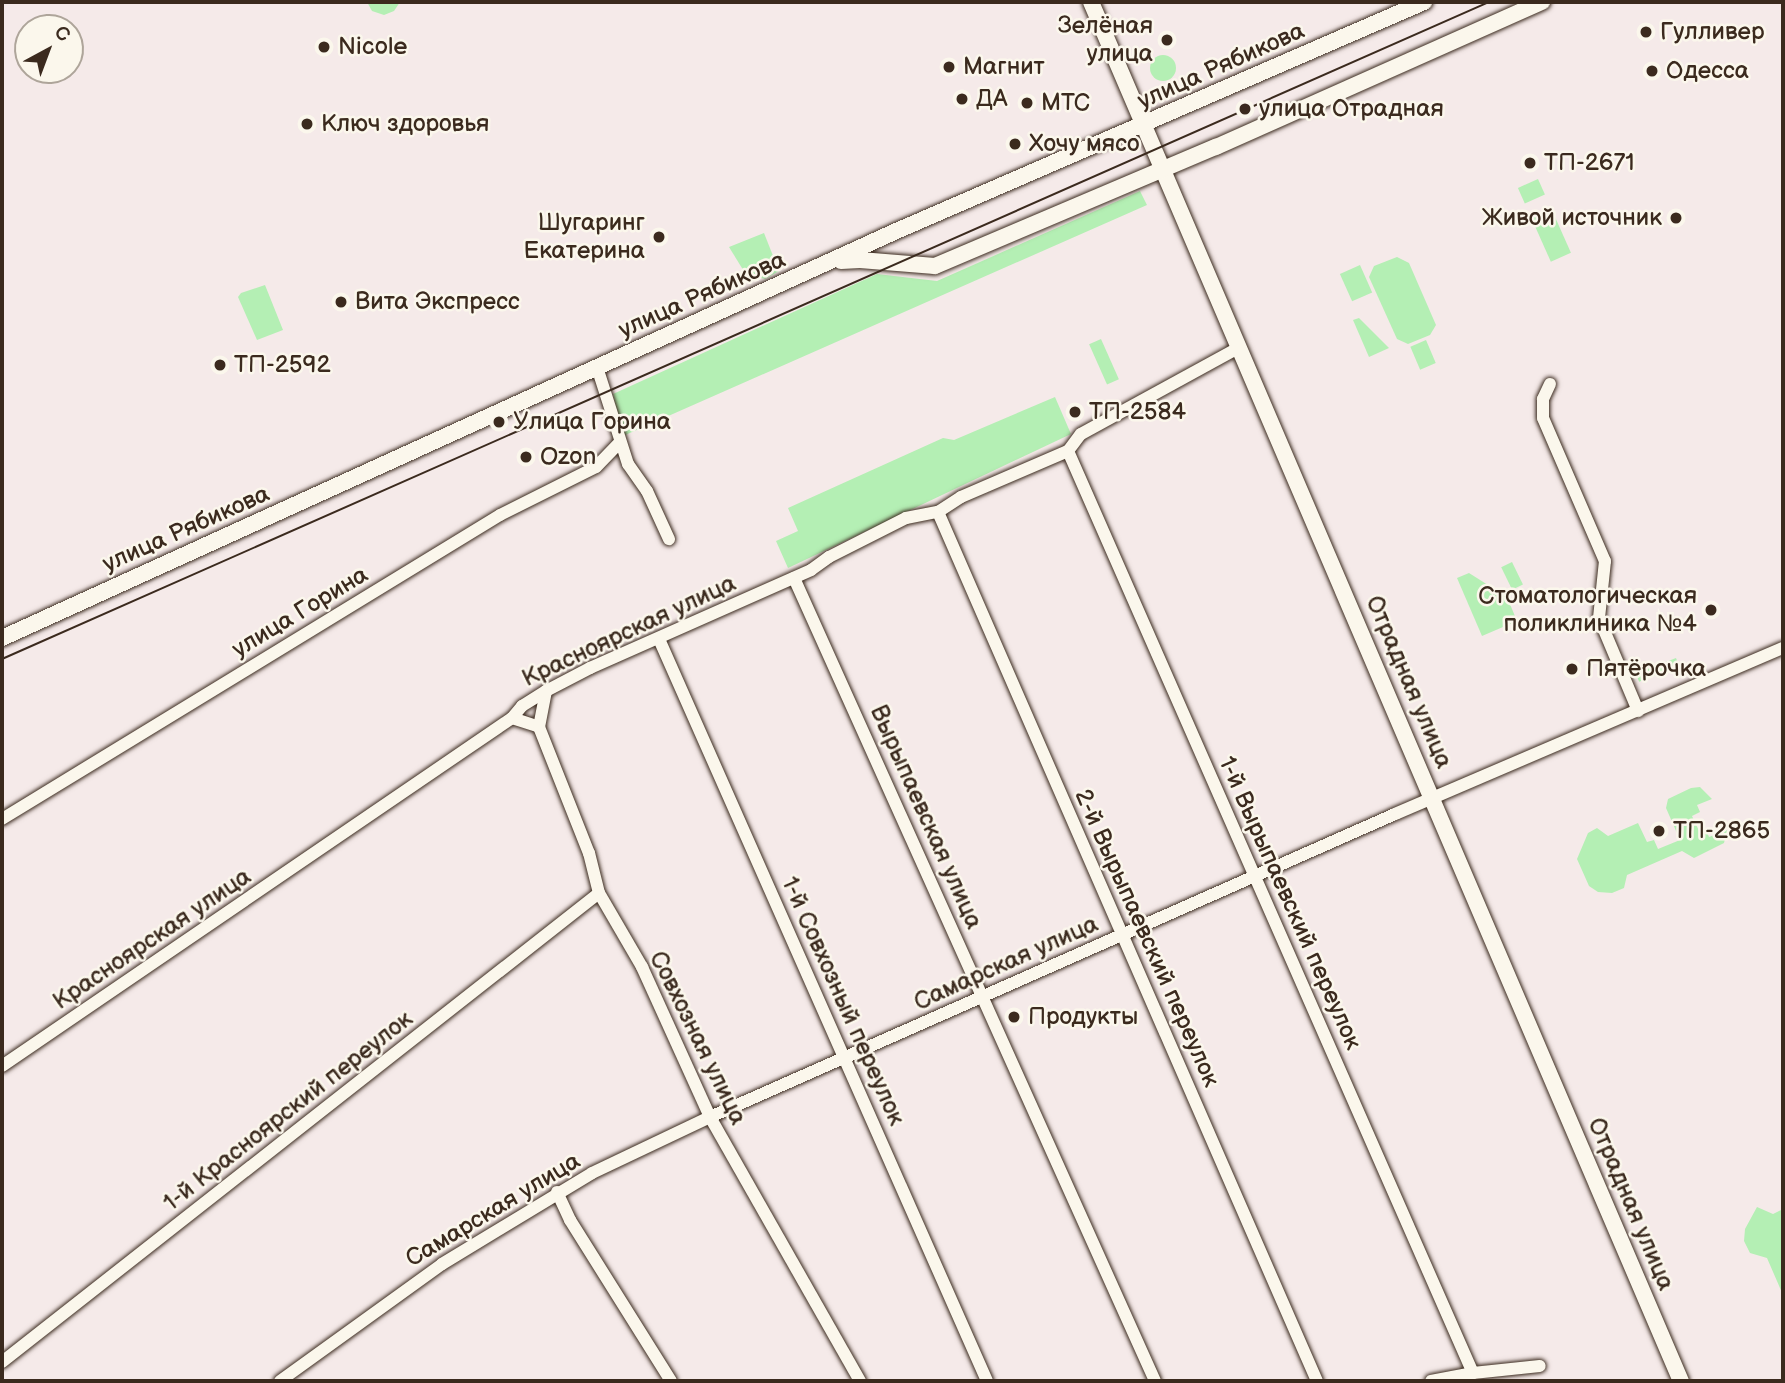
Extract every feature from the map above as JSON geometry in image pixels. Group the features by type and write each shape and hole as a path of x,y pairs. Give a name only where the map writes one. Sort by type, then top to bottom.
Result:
{"main road":[{"name":"Отрадная улица","path":"1091,2 1681,1381"},
{"name":"улица Рябикова","path":"2,638 832,262 1424,2"},
{"path":"832,262 860,260 935,266 1164,169 1542,2"}],"street":[{"name":"Красноярская улица","path":"2,1066 512,718 522,706 546,691 793,578 914,514 938,512 961,497 1068,451 1081,434 1240,347"},
{"path":"597,368 619,443 628,464 660,515 670,539"},
{"path":"1550,384 1543,399 1543,418 1605,561 1599,618 1638,711"},
{"name":"улица Горина","path":"2,819 500,515 596,467 619,443"},
{"name":"1-й Вырыпаевский переулок","path":"1068,451 1473,1373"},
{"name":"2-й Вырыпаевский переулок","path":"938,512 1317,1381"},
{"name":"Вырыпаевская улица","path":"793,578 984,996 1155,1381"},
{"name":"1-й Совхозный переулок","path":"659,639 846,1058 986,1381"},
{"name":"Самарская улица","path":"281,1381 442,1264 557,1192 710,1117 1255,875 1783,648"},
{"path":"512,718 539,727 546,691"},
{"name":"Совхозная улица","path":"539,727 589,853 599,893 642,967 710,1117 860,1381"},
{"name":"1-й Красноярский переулок","path":"2,1362 599,893"},
{"path":"557,1192 570,1220 671,1381"},
{"path":"1431,1381 1473,1373 1540,1366"}],"green space":[{"path":"367,2 400,2 394,11 384,15 372,11"},
{"path":"1163,55 1172,59 1176,68 1172,77 1163,81 1154,77 1150,68 1154,59"},
{"path":"1538,179 1545,195 1525,203 1518,188"},
{"path":"1140,191 1147,205 623,436 613,394 877,274 937,281"},
{"path":"1551,208 1571,253 1551,262 1531,217"},
{"path":"764,233 779,271 765,279 745,273 729,247"},
{"path":"1397,257 1409,263 1436,325 1430,335 1408,344 1397,339 1369,277 1374,266"},
{"path":"1360,265 1372,292 1352,301 1340,274"},
{"path":"265,285 283,330 257,340 238,297 241,293"},
{"path":"1359,318 1389,348 1369,357 1353,320"},
{"path":"1101,339 1119,379 1107,384 1089,344"},
{"path":"1426,340 1436,363 1420,370 1410,347"},
{"path":"1055,397 1071,434 788,568 776,541 798,531 788,508 943,438 954,440"},
{"path":"1512,562 1523,584 1512,590 1501,567"},
{"path":"1469,573 1507,597 1517,621 1482,636 1457,578"},
{"path":"1676,658 1679,666 1639,682 1636,673"},
{"path":"1700,787 1712,799 1697,805 1700,812 1692,816 1700,833 1706,830 1709,837 1727,830 1724,843 1694,858 1682,851 1627,875 1624,888 1612,893 1598,892 1589,886 1577,859 1588,833 1597,828 1608,836 1638,823 1647,842 1654,840 1658,849 1680,840 1666,808 1668,799 1691,788"},
{"path":"1757,1207 1773,1214 1783,1209 1783,1295 1767,1258 1750,1253 1744,1241 1745,1229"}],"tram line":[{"path":"2,659 1489,2"}],"place":[{"name":"Гулливер","path":"1646,32"},
{"name":"Зелёная улица","path":"1167,40"},
{"name":"Nicole","path":"324,47"},
{"name":"Магнит","path":"949,67"},
{"name":"Одесса","path":"1652,71"},
{"name":"ДА","path":"962,99"},
{"name":"МТС","path":"1027,103"},
{"name":"улица Отрадная","path":"1245,109"},
{"name":"Ключ здоровья","path":"307,124"},
{"name":"Хочу мясо","path":"1015,144"},
{"name":"ТП-2671","path":"1530,163"},
{"name":"Живой источник","path":"1676,218"},
{"name":"Шугаринг Екатерина","path":"659,237"},
{"name":"Вита Экспресс","path":"341,302"},
{"name":"ТП-2592","path":"220,365"},
{"name":"ТП-2584","path":"1075,412"},
{"name":"Улица Горина","path":"499,422"},
{"name":"Ozon","path":"526,457"},
{"name":"Стоматологическая поликлиника №4","path":"1711,610"},
{"name":"Пятёрочка","path":"1572,669"},
{"name":"ТП-2865","path":"1659,831"},
{"name":"Продукты","path":"1014,1017"}]}
